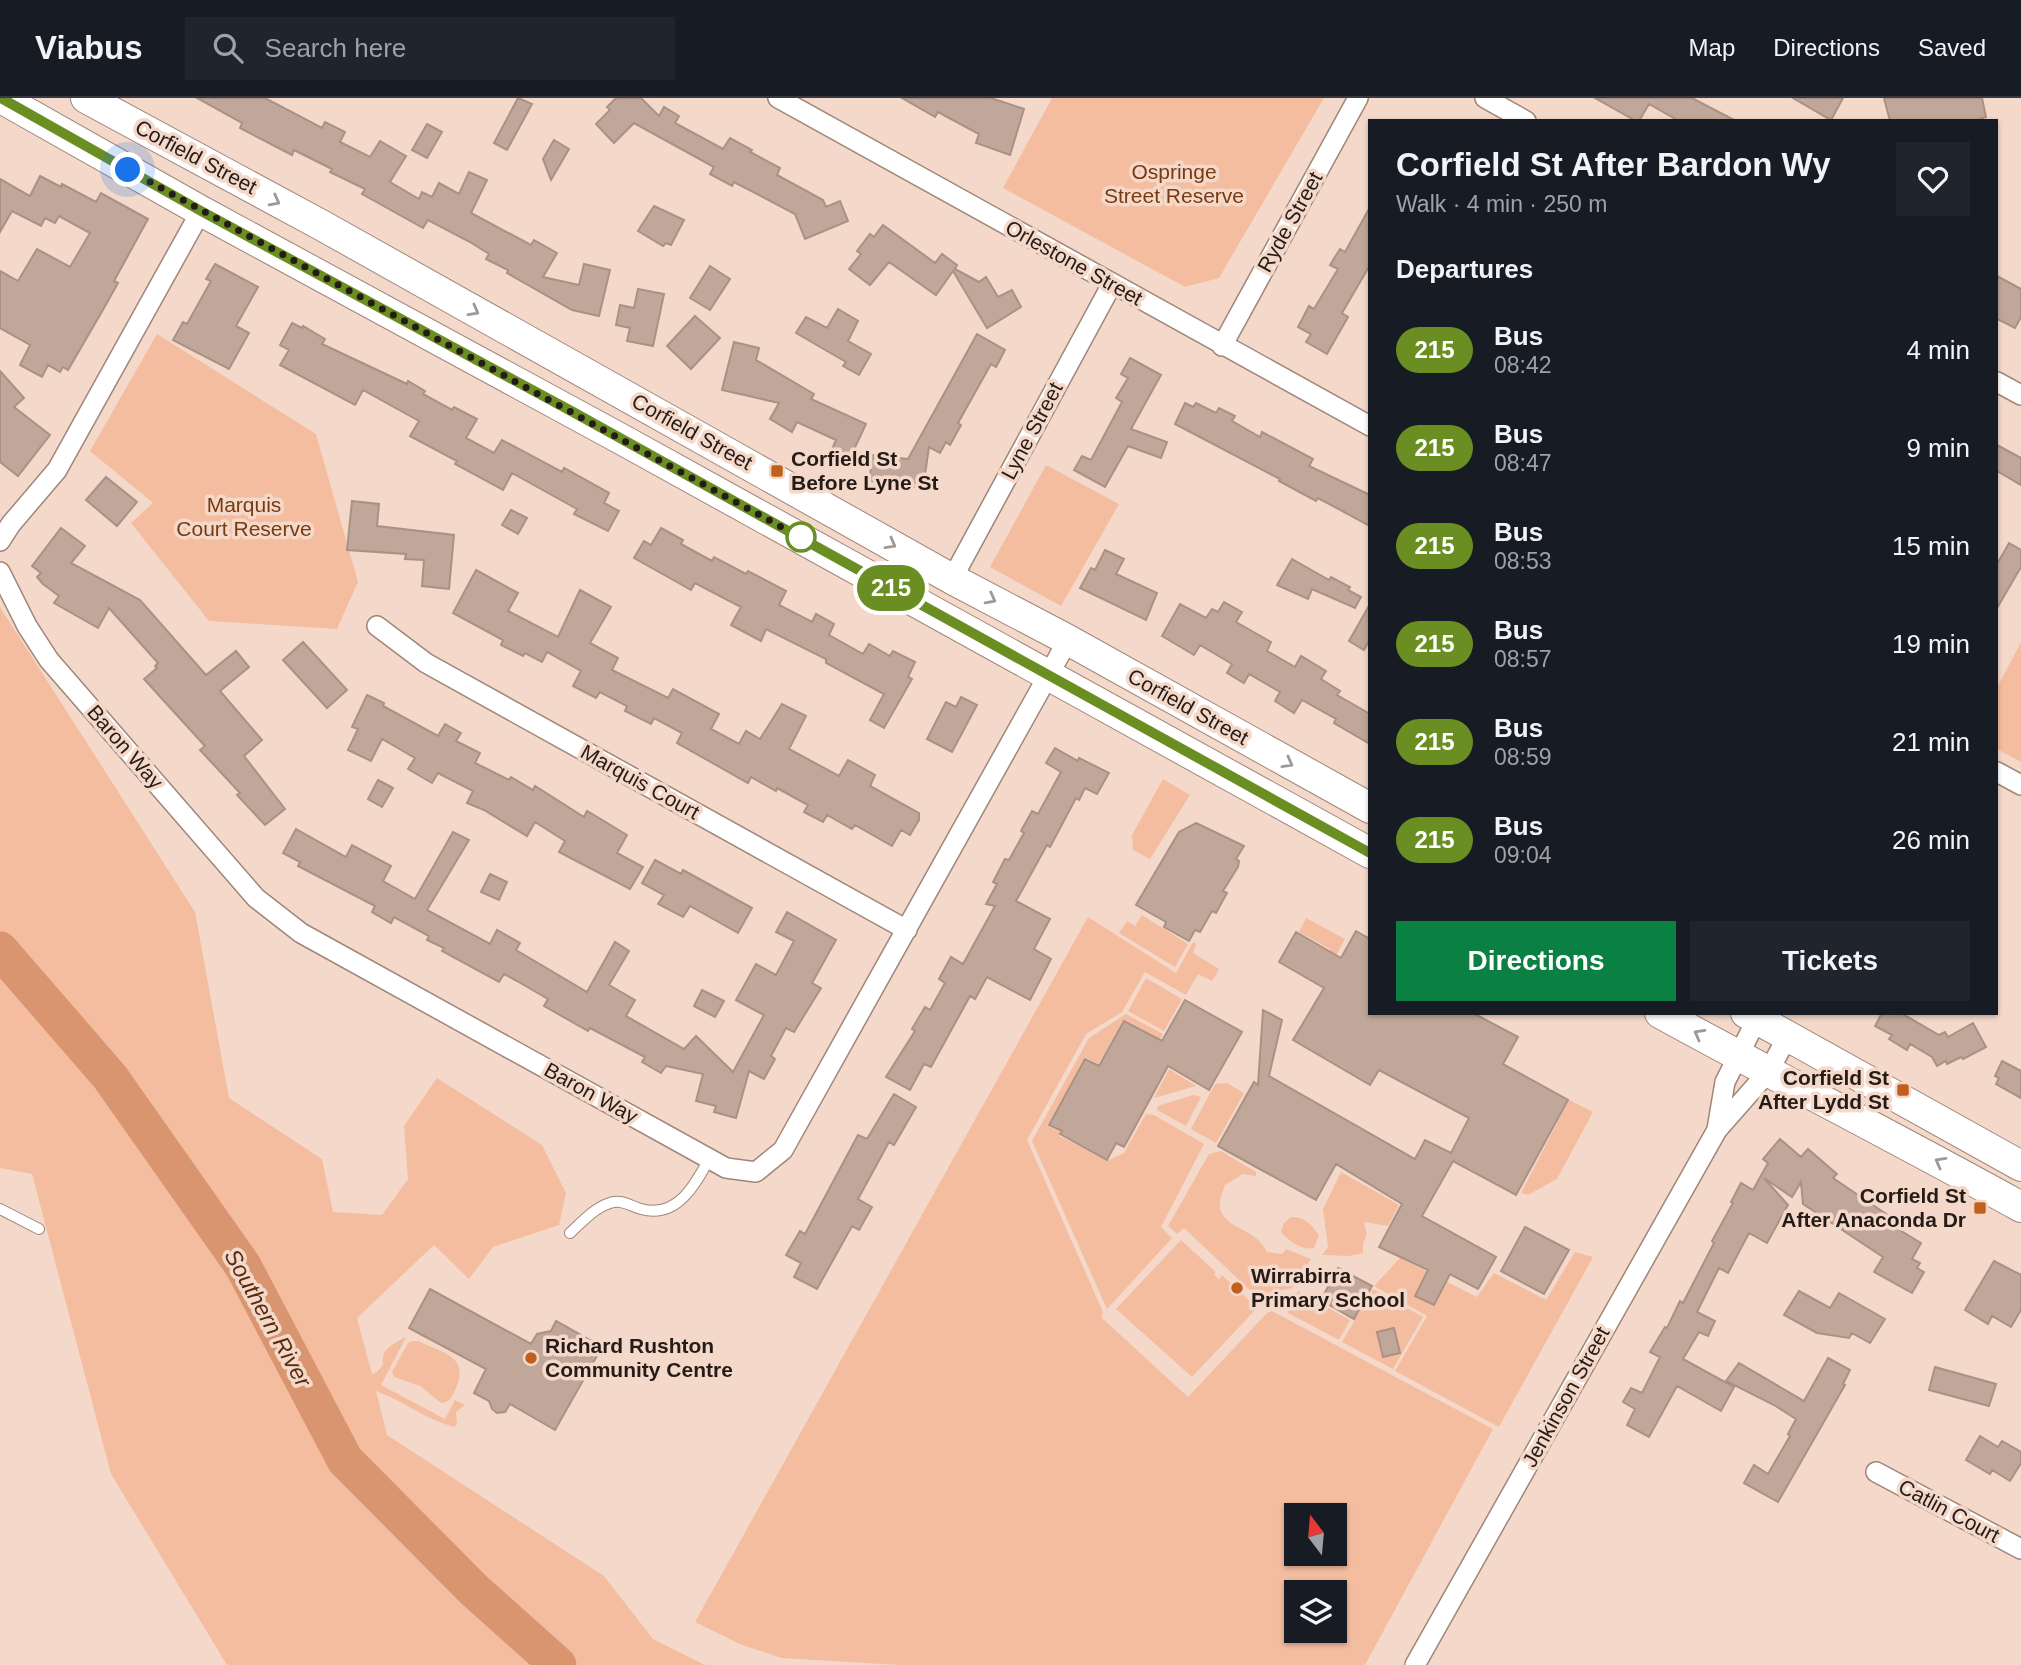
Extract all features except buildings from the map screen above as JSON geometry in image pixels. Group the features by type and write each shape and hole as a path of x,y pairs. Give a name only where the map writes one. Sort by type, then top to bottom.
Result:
{"main road":[{"name":"Corfield Street","path":"1,98 201,211 797,535 1368,852"},
{"name":"Corfield Street","path":"86,98 359,246 952,579 1068,640 1368,807"},
{"path":"1664,1015 1871,1124 2021,1207"},
{"path":"1751,1016 2021,1166"}],"street":[{"name":"Orlestone Street","path":"778,98 1368,425"},
{"name":"Ryde Street","path":"1222,346 1358,98"},
{"path":"1485,98 1522,119"},
{"path":"1,534 57,470 201,211"},
{"name":"Lyne Street","path":"952,579 1112,284"},
{"path":"1998,383 2021,395"},
{"name":"Baron Way","path":"0,572 27,626 50,660 256,898 301,933 726,1168 756,1172 783,1150 1068,640"},
{"name":"Marquis Court","path":"377,626 426,663 907,930"},
{"path":"1998,773 2021,785"},
{"name":"Jenkinson Street","path":"1717,1130 1725,1082 1751,1016"},
{"name":"Jenkinson Street","path":"1415,1665 1717,1130 1768,1072 1788,1036"},
{"name":"Catlin Court","path":"1877,1472 2021,1549"}],"lane":[{"path":"570,1233 595,1211 611,1202 624,1202 659,1212 678,1204 694,1186 709,1158"},
{"path":"0,1209 39,1229"}],"green space":[{"name":"Ospringe Street Reserve","path":"1052,98 1324,98 1219,278 1185,287 1003,188"},
{"name":"Marquis Court Reserve","path":"157,334 316,434 358,582 337,629 209,621 131,523 153,503 90,451"},
{"path":"1046,465 1119,504 1061,606 990,567"},
{"path":"0,607 195,912 229,1098 322,1159 333,1212 382,1215 408,1179 404,1126 437,1078 542,1145 566,1193 559,1225 493,1247 469,1279 434,1245 357,1318 372,1374 383,1365 384,1354 389,1347 406,1337 381,1385 445,1419 455,1400 465,1405 456,1412 457,1424 454,1427 376,1391 387,1435 604,1576 653,1639 705,1665 227,1665 111,1474 32,1174 0,1168"},
{"path":"2021,642 2021,762 1998,750 1998,686"},
{"path":"1163,779 1190,795 1150,859 1133,850 1132,835"},
{"path":"1142,915 1188,944 1175,967 1119,933 1127,921 1135,926"},
{"path":"1088,917 1176,973 1193,942 1196,944 1193,953 1219,969 1212,981 1198,974 1186,995 1145,972 1122,1012 1086,1034 1027,1140 1103,1312 1101,1317 1188,1397 1267,1313 1272,1311 1493,1429 1365,1665 898,1665 782,1658 742,1645 695,1622"},
{"path":"1306,918 1345,939 1331,965 1324,961 1330,949 1299,932"},
{"path":"1146,978 1182,999 1164,1031 1128,1011"},
{"path":"1126,1014 1163,1034 1150,1057 1140,1053 1150,1034 1124,1020 1098,1064 1085,1057 1047,1126 1060,1132 1059,1136 1109,1160 1124,1153 1146,1114 1154,1115 1204,1144 1161,1227 1172,1238 1107,1309 1032,1141 1089,1038"},
{"path":"1169,1069 1196,1086 1154,1098"},
{"path":"1227,1083 1244,1093 1216,1143 1191,1129 1215,1084"},
{"path":"1193,1095 1201,1097 1186,1126 1157,1110 1158,1106"},
{"path":"1569,1100 1593,1112 1557,1179 1528,1195 1521,1193"},
{"path":"1221,1151 1256,1172 1256,1176 1243,1174 1225,1185 1220,1204 1225,1218 1257,1239 1267,1252 1282,1254 1286,1249 1311,1259 1292,1288 1256,1296 1184,1228 1177,1234 1168,1226 1209,1154"},
{"path":"1341,1172 1399,1205 1388,1226 1364,1222 1367,1234 1363,1253 1349,1256 1322,1255 1328,1247 1323,1209"},
{"path":"1291,1217 1307,1222 1319,1235 1314,1248 1296,1244 1281,1232 1284,1223"},
{"path":"1181,1240 1216,1272 1214,1274 1219,1279 1222,1275 1257,1308 1192,1377 1116,1309"},
{"path":"1575,1252 1593,1257 1499,1427 1395,1371 1427,1316 1374,1286 1400,1258 1477,1297 1494,1273 1546,1300"},
{"path":"1373,1289 1423,1317 1393,1369 1342,1342"},
{"path":"1298,1291 1350,1320 1339,1340 1288,1313 1288,1307"},
{"path":"413,1341 444,1353 456,1362 459,1377 452,1396 447,1401 441,1403 420,1386 394,1377 392,1372 408,1343"}],"waterway":[{"name":"Southern River","path":"0,950 110,1077 243,1266 345,1460 474,1590 558,1665"}],"bus line":[{"name":"215","path":"1,98 201,211 573,412 1368,852"}],"place":[{"name":"Corfield St Before Lyne St","path":"777,471"},
{"name":"Corfield St After Lydd St","path":"1903,1090"},
{"name":"Corfield St After Anaconda Dr","path":"1980,1208"},
{"name":"Wirrabirra Primary School","path":"1237,1288"},
{"name":"Richard Rushton Community Centre","path":"531,1358"}],"route":[{"path":"128,170 809,542 801,537"}]}
